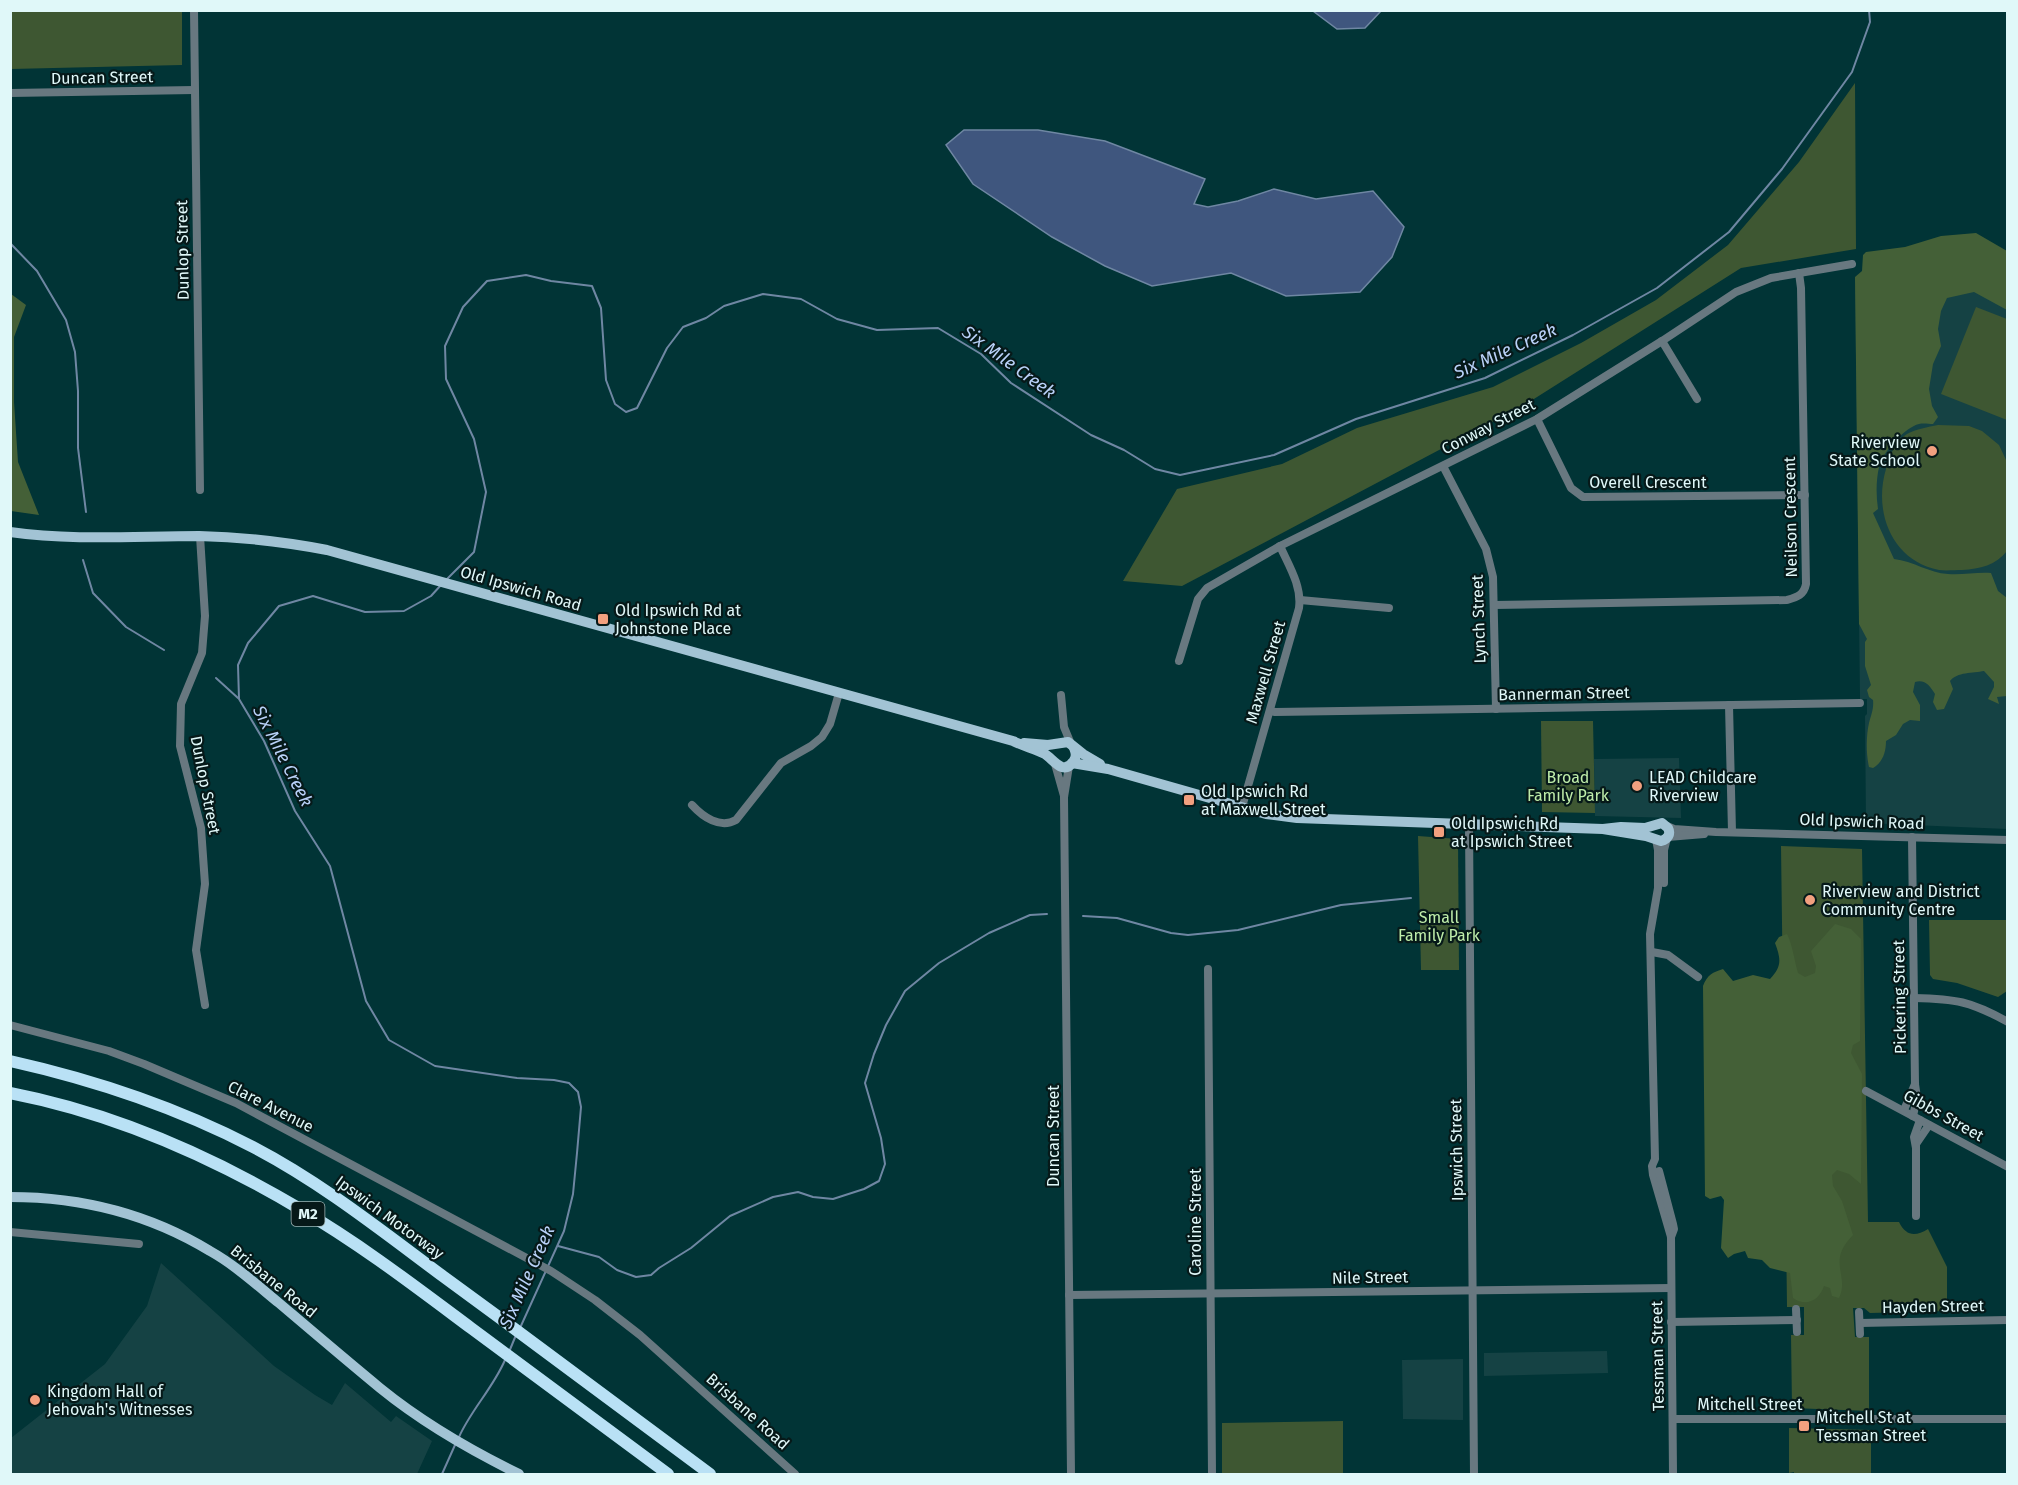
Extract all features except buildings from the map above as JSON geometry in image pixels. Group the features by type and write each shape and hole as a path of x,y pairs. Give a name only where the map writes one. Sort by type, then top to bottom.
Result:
{"highway":[{"path":"10,1054 30,1065"},
{"name":"Ipswich Motorway","path":"10,1061 127,1092 189,1117 254,1148 327,1191 710,1474"},
{"name":"M2","path":"10,1093 67,1107 138,1130 242,1177 301,1209 364,1250 668,1474"},
{"path":"10,1100 24,1096"}],"main road":[{"name":"Old Ipswich Road","path":"10,532 69,537 200,536 310,546 414,573 1012,741 1048,745 1058,742"},
{"name":"Old Ipswich Road","path":"1012,741 1053,762"},
{"path":"1058,742 1073,746 1076,756 1070,764 1062,767 1053,762 1050,752 1058,742"},
{"name":"Old Ipswich Road","path":"1073,746 1108,769"},
{"name":"Old Ipswich Road","path":"1070,764 1108,769 1242,807 1311,820 1602,829 1661,834"},
{"name":"Brisbane Road","path":"10,1197 47,1197 100,1205 149,1220 192,1240 244,1275 380,1388 424,1420 488,1459 519,1474"}],"street":[{"name":"Dunlop Street","path":"194,10 200,490"},
{"name":"Duncan Street","path":"10,93 194,90"},
{"name":"Conway Street","path":"1179,661 1195,605 1201,593 1280,546 1538,419 1736,292 1759,281 1852,264"},
{"name":"Neilson Crescent","path":"1494,605 1787,600 1799,596 1806,584 1799,273"},
{"path":"1662,341 1697,399"},
{"name":"Overell Crescent","path":"1538,419 1571,488 1583,497 1805,495"},
{"name":"Lynch Street","path":"1443,466 1488,555 1493,577 1496,709"},
{"name":"Dunlop Street","path":"200,536 205,616 202,653 181,704 180,746 201,828 205,884 196,950 206,1005"},
{"path":"1280,546 1298,585 1300,600 1389,608"},
{"name":"Maxwell Street","path":"1242,807 1300,600"},
{"path":"692,805 699,813 718,823 726,824 736,820 782,763 822,737 830,724 839,693"},
{"path":"1061,695 1064,727 1073,746"},
{"name":"Bannerman Street","path":"1270,711 1860,704"},
{"path":"1729,705 1732,832"},
{"path":"1058,742 1064,727"},
{"name":"Duncan Street","path":"1053,762 1064,797"},
{"name":"Duncan Street","path":"1070,764 1064,797 1071,1474"},
{"name":"Ipswich Street","path":"1469,825 1474,1474"},
{"name":"Old Ipswich Road","path":"1661,834 1732,832 2007,840"},
{"name":"Tessman Street","path":"1661,834 1664,850 1662,894 1652,952 1655,1159 1652,1166 1671,1237 1673,1474"},
{"name":"Pickering Street","path":"1912,837 1915,1084 1921,1120 1916,1144 1916,1216"},
{"path":"1652,952 1668,955 1698,977"},
{"name":"Caroline Street","path":"1208,969 1212,1474"},
{"path":"1914,998 1952,999 1972,1004 2007,1022"},
{"name":"Clare Avenue","path":"10,1025 109,1051 192,1083 236,1103 505,1246"},
{"name":"Pickering Street","path":"1904,1110 1915,1084"},
{"name":"Gibbs Street","path":"1866,1091 2007,1167"},
{"path":"10,1232 139,1244"},
{"name":"Brisbane Road","path":"505,1246 551,1271 596,1300 665,1356 795,1474"},
{"name":"Nile Street","path":"1069,1295 1671,1288"},
{"path":"1796,1309 1797,1332"},
{"name":"Hayden Street","path":"1859,1312 1860,1334"},
{"path":"1671,1322 1797,1320"},
{"name":"Hayden Street","path":"1860,1323 2007,1320"},
{"name":"Mitchell Street","path":"1673,1419 2007,1419"}],"shaded area":[{"path":"1313,11 1381,11 1365,28 1337,29"},
{"path":"964,130 1038,130 1105,141 1205,179 1194,204 1208,207 1238,201 1274,189 1316,199 1373,191 1404,227 1392,257 1360,292 1286,296 1231,273 1152,286 1105,266 1052,237 973,184 946,145"},
{"name":"Riverview State School","path":"2007,276 2007,829 1866,823 1865,716 1867,699 1860,699 1855,277"},
{"name":"LEAD Childcare Riverview","path":"1679,758 1681,818 1595,816 1594,759"},
{"path":"161,1263 274,1366 315,1395 332,1405 345,1383 391,1422 396,1416 432,1441 417,1474 11,1474 11,1438 105,1364 147,1306"},
{"path":"1607,1351 1608,1373 1484,1376 1484,1353"},
{"path":"1463,1359 1463,1420 1403,1419 1402,1360"}],"green space":[{"path":"10,11 182,11 182,65 11,69"},
{"path":"1855,83 1856,249 1741,268 1526,404 1182,586 1123,581 1177,489 1282,464 1357,428 1493,387 1581,343 1656,300 1728,245 1799,162"},
{"path":"1976,233 2007,251 2007,310 1974,292 1947,298 1941,311 1938,329 1941,346 1933,364 1929,389 1932,406 1938,417 1933,424 1919,424 1907,430 1885,455 1881,461 1877,478 1878,509 1873,513 1894,559 1941,573 1991,573 1998,591 2007,598 2007,696 1997,697 1999,704 1988,699 1994,682 1984,671 1966,673 1950,681 1953,689 1944,709 1937,710 1933,702 1935,694 1931,688 1924,682 1915,682 1913,692 1920,705 1920,721 1910,720 1903,724 1896,735 1886,741 1883,756 1873,768 1869,767 1867,745 1873,700 1869,697 1867,690 1871,685 1865,666 1867,639 1859,624 1855,277 1862,271 1863,255 1866,252 1905,247 1941,236"},
{"path":"11,294 26,305 14,337 14,402 18,462 39,515 11,511"},
{"path":"1976,307 2007,319 2007,420 1941,394"},
{"path":"1938,425 1969,426 1982,431 1999,445 2007,462 2007,551 1998,560 1981,567 1939,570 1923,565 1898,545 1885,517 1882,502 1883,485 1887,464 1893,450 1907,434"},
{"name":"Broad Family Park","path":"1541,721 1593,721 1595,813 1542,812"},
{"name":"Small Family Park","path":"1418,836 1458,839 1459,970 1421,970"},
{"path":"1781,846 1862,849 1868,1222 1899,1222 1911,1234 1928,1229 1947,1267 1947,1311 1870,1313 1864,1308 1853,1308 1855,1337 1869,1337 1869,1411 1792,1408 1791,1335 1804,1335 1804,1307 1787,1307"},
{"path":"1929,920 2007,920 2007,991 1998,997 1957,983 1933,979 1930,975"},
{"path":"1835,924 1851,929 1861,939 1860,1041 1853,1045 1851,1053 1862,1074 1861,1184 1849,1174 1837,1170 1832,1175 1833,1186 1842,1201 1853,1235 1841,1253 1842,1290 1839,1298 1832,1296 1830,1288 1824,1286 1815,1299 1803,1302 1793,1298 1790,1273 1770,1268 1762,1260 1748,1258 1745,1251 1728,1258 1721,1248 1724,1200 1721,1196 1710,1199 1705,1196 1703,986 1706,979 1716,971 1723,969 1733,981 1753,975 1770,979 1777,971 1779,962 1775,943 1779,937 1787,934 1798,973 1805,977 1815,973 1816,966 1811,951"},
{"path":"1343,1421 1343,1474 1222,1474 1222,1423"},
{"path":"1789,1428 1871,1430 1871,1474 1789,1473"}],"waterway":[{"name":"Six Mile Creek","path":"447,579 474,552 486,492 474,439 446,379 445,346 463,307 487,281 526,275 551,281 592,286 601,308 606,380 615,404 626,412 637,408 667,348 683,327 706,318 724,306 763,294 801,299 837,319 877,330 938,328 981,354 1011,383 1091,435 1124,450 1155,469 1180,475 1274,455 1356,419 1485,378 1573,335 1657,288 1729,232 1782,169 1852,72 1870,22 1869,10"},
{"path":"10,243 37,271 66,320 75,352 78,448 86,512"},
{"path":"83,560 93,593 126,627 164,650"},
{"name":"Six Mile Creek","path":"441,585 431,596 404,611 365,612 313,596 279,606 248,643 238,665 239,699 264,741 295,811 330,866 366,1001 389,1040 435,1066 517,1078 554,1080 569,1083 578,1092 581,1107 573,1194 564,1231 520,1328"},
{"path":"216,678 238,698"},
{"path":"1083,916 1117,918 1171,933 1188,935 1238,930 1341,905 1411,898"},
{"path":"558,1246 599,1257 617,1270 636,1277 651,1275 691,1248 730,1216 773,1197 798,1192 813,1197 833,1199 864,1189 879,1181 885,1164 881,1138 865,1083 886,1025 905,991 939,963 989,933 1030,915 1047,914"},
{"name":"Six Mile Creek","path":"509,1352 516,1335"},
{"name":"Six Mile Creek","path":"459,1437 505,1360"},
{"name":"Six Mile Creek","path":"442,1474 455,1445"}],"place":[{"name":"Riverview State School","path":"1932,451"},
{"name":"Old Ipswich Rd at Johnstone Place","path":"603,619"},
{"name":"LEAD Childcare Riverview","path":"1637,786"},
{"name":"Old Ipswich Rd at Maxwell Street","path":"1189,800"},
{"name":"Old Ipswich Rd at Ipswich Street","path":"1439,832"},
{"name":"Riverview and District Community Centre","path":"1810,900"},
{"name":"Kingdom Hall of Jehovah's Witnesses","path":"35,1400"},
{"name":"Mitchell St at Tessman Street","path":"1804,1426"}]}
